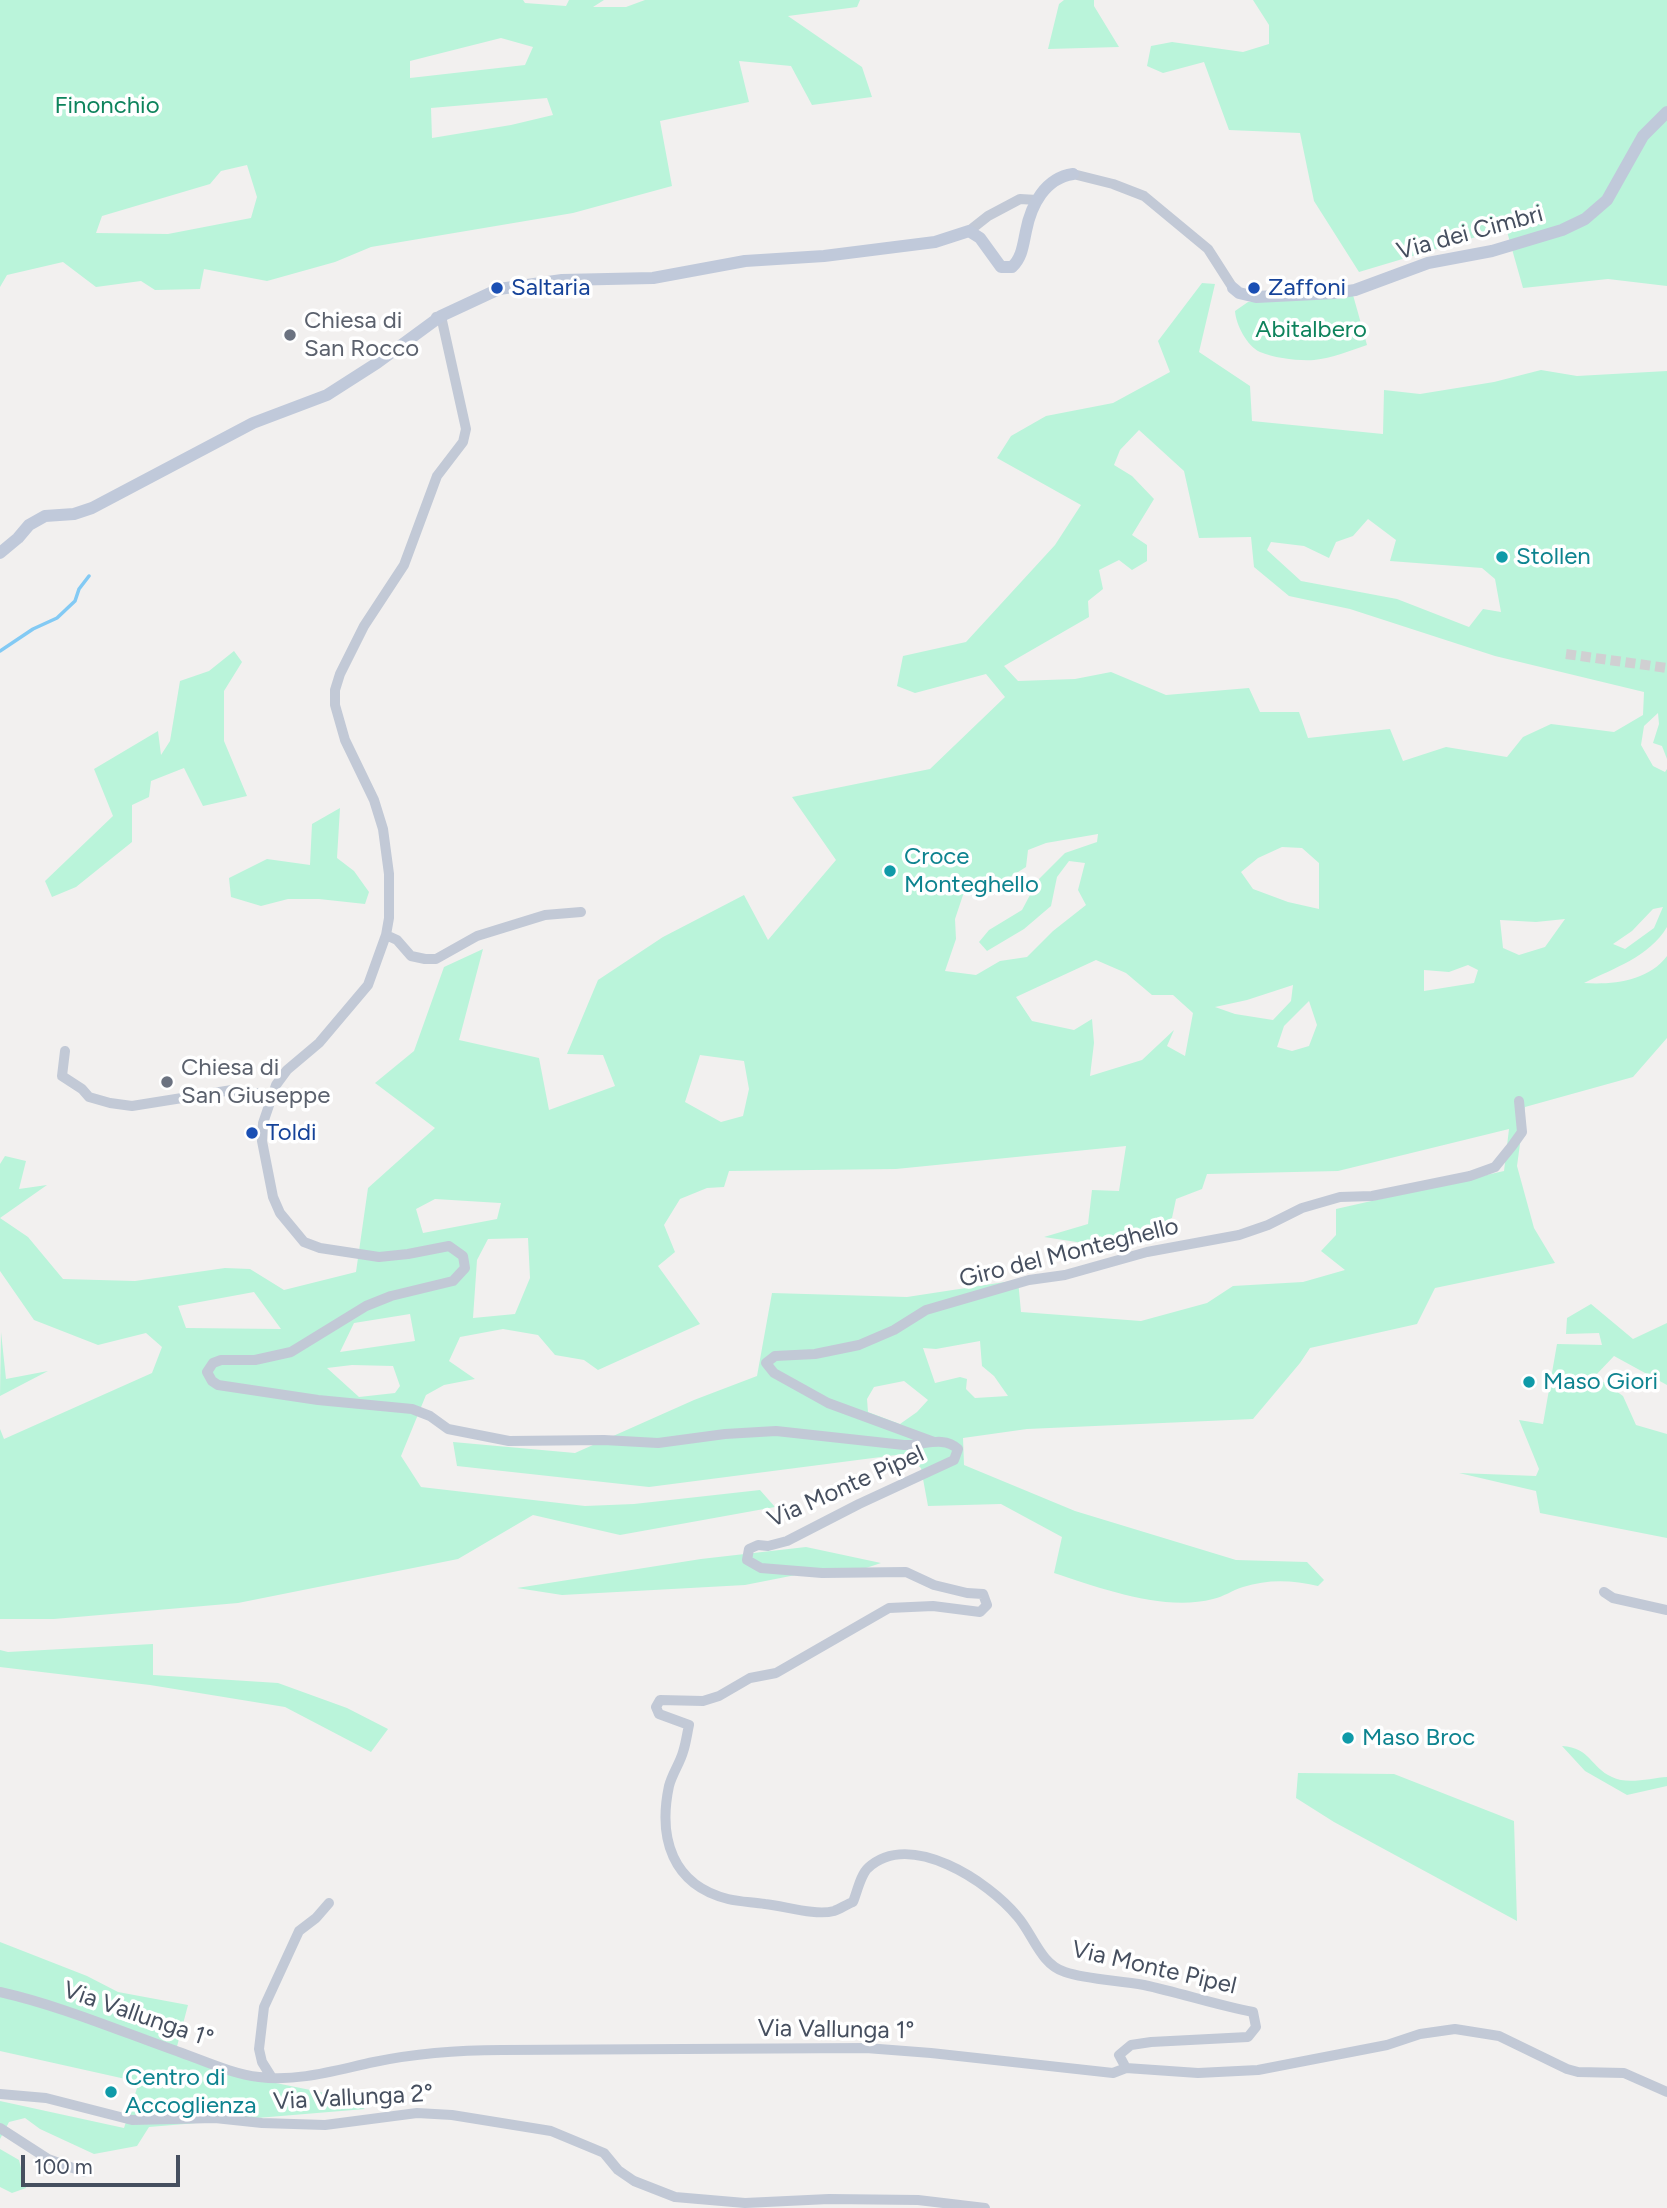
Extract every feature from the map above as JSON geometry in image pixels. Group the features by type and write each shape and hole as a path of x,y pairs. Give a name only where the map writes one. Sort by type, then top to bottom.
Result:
{"street":[{"name":"Via dei Cimbri","path":"1233,288 1239,293 1256,297 1355,290 1428,263 1492,251 1562,230 1585,219 1608,200 1643,136 1667,112"},
{"path":"969,232 980,238 1001,267 1012,267 1019,261 1027,224 1037,200 1059,176 1073,174 1114,184 1144,196 1208,249 1233,288"},
{"path":"0,552 29,525 45,516 74,514 92,508 253,424 327,395 377,363 435,317 499,289 535,283 653,278 745,261 924,244 969,232 988,216 1020,199 1037,200"},
{"path":"65,1051 62,1076 89,1097 110,1103 132,1106 232,1090 272,1095 287,1070 319,1043 368,985 386,934 389,918 389,874 383,829 374,800 345,740 335,705 335,690 354,644 404,565 437,476 463,442 466,429 435,317"},
{"path":"386,934 397,940 411,956 436,959 485,933 545,915 582,912"},
{"name":"Via Monte Pipel","path":"272,1095 262,1141 270,1189 280,1213 304,1242 347,1254 379,1257 449,1246 463,1256 465,1268 453,1281 391,1296 366,1306 291,1352 255,1360 221,1360 212,1363 207,1372 218,1385 318,1400 412,1409 430,1416 448,1429 509,1441 604,1440 658,1443 724,1434 776,1431 904,1446 951,1442 958,1449 954,1460 859,1504 788,1541 768,1546 758,1545 749,1549 747,1560 761,1568 822,1573 906,1572 934,1585 983,1594 987,1605 980,1612 933,1606 890,1608 776,1673 750,1678 719,1696 703,1701 660,1700 656,1707 659,1714 689,1726 683,1753 670,1784 665,1814 668,1845 673,1860 684,1875 713,1895 817,1913 833,1911 853,1902 867,1868 890,1856 921,1856 947,1863 1004,1902 1018,1917 1047,1962 1063,1972 1152,1987 1253,2012 1256,2027 1248,2037 1131,2045 1119,2055 1126,2068"},
{"name":"Giro del Monteghello","path":"934,1442 828,1403 774,1373 766,1363 775,1356 815,1354 859,1345 894,1330 926,1310 1029,1280 1065,1275 1147,1252 1239,1235 1303,1208 1340,1197 1372,1196 1470,1176 1494,1167 1522,1132 1519,1101"},
{"path":"1604,1592 1614,1598 1667,1610"},
{"path":"272,2078 262,2062 259,2049 264,2007 299,1931 329,1903"},
{"name":"Via Vallunga 1°","path":"0,1992 60,2010 215,2065 256,2077 272,2078 300,2078 445,2050 866,2048 1114,2073 1126,2068 1198,2073 1258,2070 1387,2045 1420,2034 1455,2029 1499,2036 1567,2069 1578,2072 1624,2073 1667,2092"},
{"name":"Via Vallunga 2°","path":"0,2094 46,2098 132,2120 215,2118 325,2125 417,2113 452,2115 551,2131 604,2153 618,2170 634,2181 674,2197 745,2203 829,2199 918,2200 985,2208"},
{"path":"0,2128 48,2159 84,2172"}],"green space":[{"name":"Finonchio","path":"0,0 523,0 525,3 566,6 569,0 604,0 593,7 626,7 645,0 860,0 857,7 788,16 862,67 872,97 812,105 791,66 739,61 749,102 660,121 672,186 573,213 371,247 335,262 267,281 204,269 200,289 155,290 141,281 96,287 63,262 7,275 0,287","holes":["501,38 533,47 525,65 410,78 410,61","547,98 553,115 432,138 431,108","247,165 257,197 251,218 168,234 96,233 102,216 210,184 221,171"]},
{"path":"1064,0 1094,0 1094,6 1119,47 1048,49 1059,4"},
{"path":"1253,0 1667,0 1667,286 1608,279 1523,288 1506,228 1359,272 1314,201 1300,133 1229,130 1204,62 1163,73 1147,66 1151,46 1172,42 1243,52 1269,44 1269,25"},
{"path":"1202,283 1215,284 1199,352 1250,386 1252,421 1383,434 1384,390 1420,394 1494,382 1541,370 1577,376 1667,371 1667,759 1662,746 1653,743 1659,724 1658,713 1644,726 1641,745 1653,766 1665,772 1667,769 1667,927 1641,954 1584,983 1629,980 1650,971 1667,956 1667,1038 1633,1077 1525,1107 1517,1166 1534,1228 1555,1263 1435,1288 1417,1324 1310,1348 1253,1419 1027,1429 963,1438 964,1465 1075,1511 1236,1560 1307,1562 1324,1580 1318,1586 1289,1582 1262,1583 1213,1599 1174,1603 1091,1585 1054,1573 1062,1537 1001,1504 928,1506 921,1468 904,1454 649,1487 457,1466 453,1442 575,1453 694,1400 757,1376 772,1293 907,1297 1018,1280 1021,1312 1141,1321 1207,1303 1233,1286 1303,1282 1345,1270 1321,1251 1336,1235 1336,1209 1504,1171 1509,1129 1338,1171 1207,1174 1202,1189 1176,1199 1172,1218 1139,1236 1083,1243 1044,1237 1088,1224 1092,1190 1119,1191 1126,1146 896,1169 729,1171 724,1187 707,1188 680,1199 664,1225 675,1252 658,1266 700,1324 598,1370 584,1360 555,1355 538,1335 503,1329 460,1337 449,1361 475,1379 444,1385 426,1395 401,1456 421,1487 585,1506 634,1504 760,1490 775,1507 620,1535 533,1515 458,1559 238,1603 54,1619 0,1619 0,1429 4,1439 152,1373 162,1347 146,1333 98,1345 34,1320 0,1271 0,1218 28,1237 63,1279 135,1281 225,1268 250,1269 284,1290 356,1272 368,1188 435,1128 375,1083 414,1051 444,967 483,949 459,1040 539,1058 549,1110 615,1086 603,1055 567,1054 598,980 663,937 744,895 768,940 836,860 792,797 930,769 1005,697 986,674 915,693 897,686 903,656 966,642 1055,545 1081,505 997,458 1011,436 1046,416 1113,403 1170,372 1158,341","holes":["1139,430 1184,471 1199,538 1251,537 1254,567 1289,596 1350,609 1495,656 1644,692 1643,715 1614,732 1551,724 1523,737 1507,757 1446,747 1403,761 1390,729 1308,738 1299,712 1260,712 1249,688 1166,695 1111,672 1075,679 1018,681 1004,666 1089,617 1088,601 1103,589 1099,570 1119,560 1132,570 1147,561 1147,545 1132,535 1154,499 1132,476 1114,465 1120,450","1368,519 1396,540 1390,561 1482,568 1495,579 1501,612 1483,609 1469,627 1397,599 1301,581 1267,550 1271,542 1304,546 1329,558 1336,542 1353,536","1098,834 1097,842 1065,853 1038,880 1022,910 989,930 979,942 987,951 1024,929 1051,906 1057,877 1069,861 1085,863 1078,890 1086,905 1053,931 1027,957 1000,961 976,975 945,971 956,939 955,919 963,895 1007,879 1026,867 1028,850 1046,843","1282,847 1302,848 1319,863 1319,909 1288,902 1253,889 1241,872 1258,858","1663,907 1654,928 1625,949 1613,944 1632,931 1653,909","1565,919 1545,947 1519,955 1503,948 1500,920 1536,922","1096,960 1126,973 1152,995 1173,995 1193,1013 1185,1056 1167,1046 1174,1030 1142,1060 1090,1076 1094,1043 1092,1019 1074,1030 1032,1021 1016,997","1468,965 1478,970 1474,983 1424,991 1424,970 1449,972","1293,985 1291,1001 1273,1020 1235,1014 1215,1007","1309,1001 1317,1025 1309,1046 1292,1051 1277,1047 1284,1026","700,1055 744,1061 749,1089 743,1116 721,1122 685,1102","435,1199 501,1203 497,1219 423,1233 416,1209","528,1238 530,1278 515,1314 473,1318 477,1260 488,1239","254,1292 281,1329 186,1328 178,1306","410,1314 415,1341 340,1352 354,1323","980,1341 982,1366 994,1376 1008,1396 975,1398 966,1389 967,1379 960,1377 935,1383 923,1348 936,1349","352,1365 393,1366 400,1386 395,1393 359,1397 327,1368","904,1381 928,1400 900,1424 868,1412 867,1399 874,1387"]},
{"name":"Abitalbero","path":"1353,295 1367,345 1321,359 1294,359 1260,352 1240,329 1235,311 1248,302"},
{"path":"234,651 242,662 224,691 224,741 247,796 203,806 184,768 151,781 149,797 132,805 132,842 76,887 52,897 45,881 113,816 94,769 158,731 161,755 170,741 180,681 209,671"},
{"path":"340,808 337,858 354,871 369,892 365,904 288,899 261,906 231,897 229,878 267,859 310,865 312,824"},
{"path":"5,1156 26,1161 19,1189 47,1185 0,1218 0,1164"},
{"path":"1591,1304 1633,1339 1667,1323 1667,1385 1614,1356 1595,1376 1623,1396 1636,1425 1667,1434 1667,1538 1540,1513 1536,1491 1459,1473 1536,1476 1539,1469 1519,1420 1543,1424 1557,1344 1602,1345 1599,1333 1566,1334 1567,1318"},
{"path":"1,1332 6,1379 48,1371 0,1396"},
{"path":"806,1547 881,1563 857,1571 826,1569 745,1585 562,1595 517,1588 701,1559"},
{"path":"153,1644 153,1675 278,1683 347,1708 388,1729 371,1752 285,1707 150,1685 0,1667 0,1650 8,1652"},
{"path":"1562,1746 1579,1750 1612,1777 1632,1781 1667,1777 1667,1786 1627,1795 1585,1771"},
{"path":"1298,1773 1394,1774 1514,1821 1517,1921 1334,1822 1296,1798"},
{"path":"0,1942 87,1976 118,1992 188,2005 175,2054 256,2079 345,2097 365,2109 149,2127 137,2146 94,2154 40,2129 25,2118 9,2122 0,2139 0,2101 124,2128 139,2082 0,2051"},
{"path":"0,2149 19,2160 26,2188 12,2193 0,2187"}],"waterway":[{"path":"0,651 33,629 57,618 75,601 79,589 89,576"}],"tunnel":[{"path":"1566,654 1667,668"}],"place":[{"name":"Saltaria","path":"497,288"},
{"name":"Zaffoni","path":"1254,288"},
{"name":"Chiesa di San Rocco","path":"290,335"},
{"name":"Stollen","path":"1502,557"},
{"name":"Croce Monteghello","path":"890,871"},
{"name":"Chiesa di San Giuseppe","path":"167,1082"},
{"name":"Toldi","path":"252,1133"},
{"name":"Maso Giori","path":"1529,1382"},
{"name":"Maso Broc","path":"1348,1738"},
{"name":"Centro di Accoglienza","path":"111,2092"}]}
